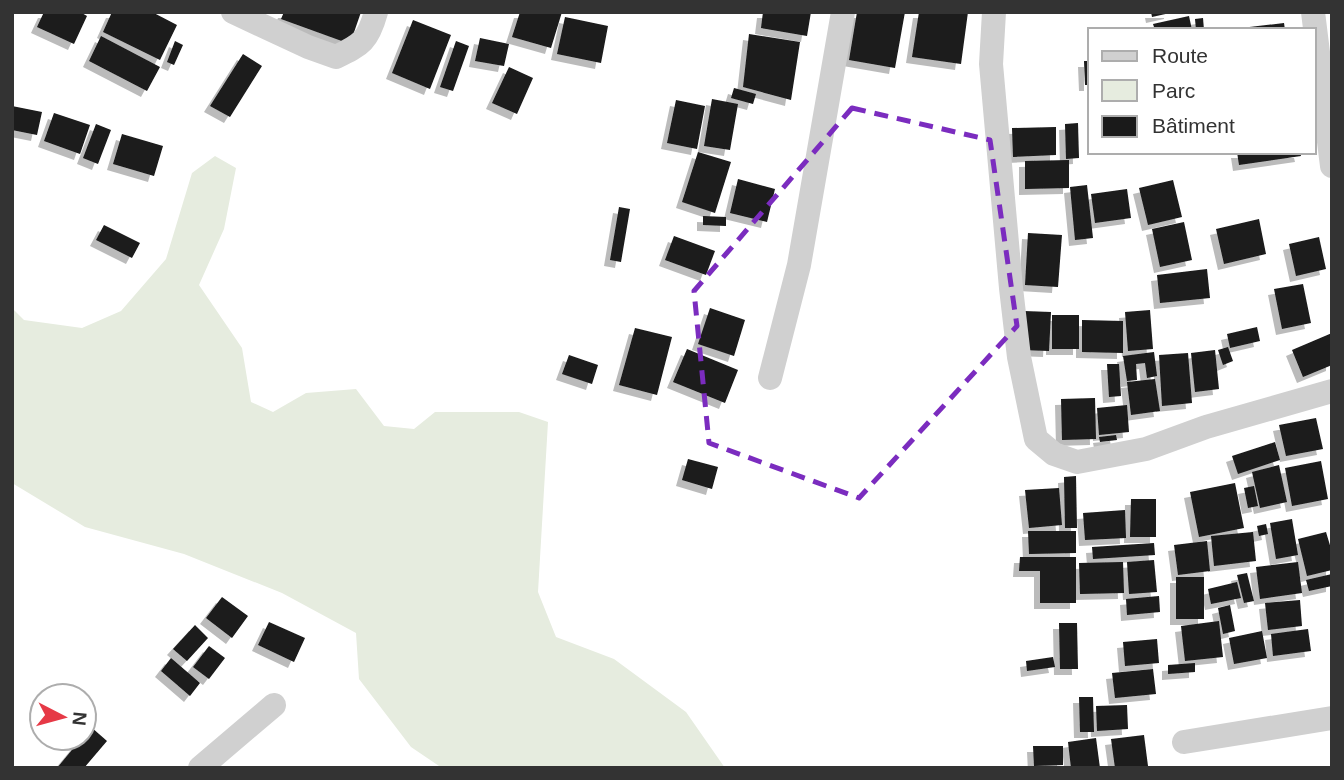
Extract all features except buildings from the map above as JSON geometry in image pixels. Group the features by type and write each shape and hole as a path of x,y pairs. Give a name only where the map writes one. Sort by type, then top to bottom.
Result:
{"street":[{"path":"233,12 307,47 336,57 361,44 373,24 376,12"},
{"path":"770,378 799,265 843,12"},
{"path":"994,12 991,64 1011,288 1019,357 1036,439 1054,454 1077,462 1146,449 1206,428 1332,391"},
{"path":"1316,36 1332,166"},
{"path":"200,768 274,705"},
{"path":"1184,742 1332,718"}],"highlighted area":[{"path":"852,108 990,140 1017,326 859,498 709,443 694,291"}],"green space":[{"path":"215,156 236,168 224,229 199,285 242,348 251,402 273,412 306,393 356,389 384,426 414,429 435,412 519,412 548,422 538,592 556,637 614,659 686,712 725,768 442,768 411,747 359,679 356,633 282,593 184,554 85,527 12,483 12,308 24,320 82,328 121,311 166,259 192,173"}]}
